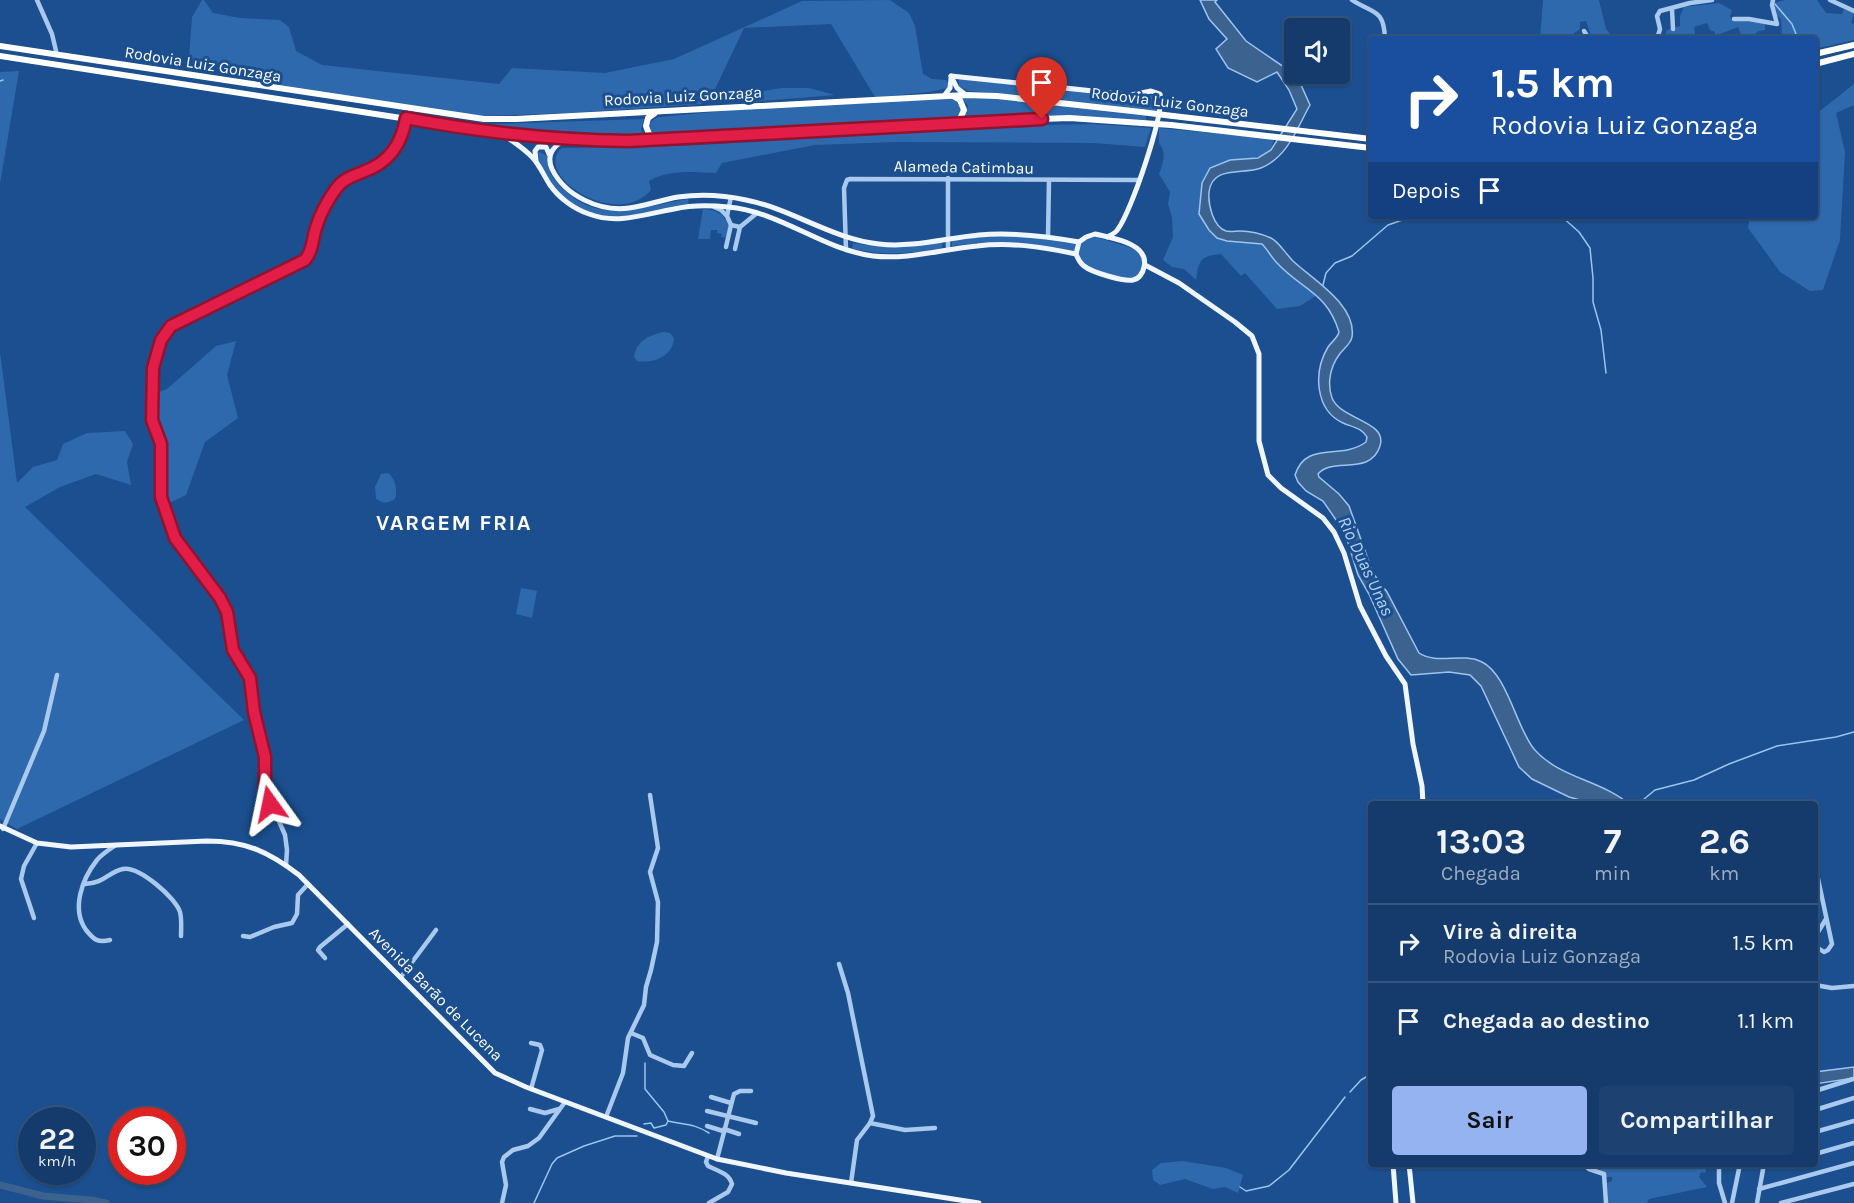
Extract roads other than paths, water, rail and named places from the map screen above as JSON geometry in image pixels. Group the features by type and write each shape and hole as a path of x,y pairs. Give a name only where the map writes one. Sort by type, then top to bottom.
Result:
{"highway":[{"path":"1818,53 1854,45"},
{"name":"Rodovia Luiz Gonzaga","path":"0,46 474,118 501,119 966,95 1008,97 1173,116 1302,140 1368,148"},
{"path":"1818,63 1854,54"},
{"name":"Rodovia Luiz Gonzaga","path":"0,56 501,133 564,140 665,140 1069,118 1260,131 1304,131 1368,139"},
{"path":"946,96 958,98 964,110 960,119 949,124"},
{"path":"665,111 651,114 646,126 653,137 665,140"}],"main road":[{"path":"951,76 957,88 966,95"},
{"path":"946,96 951,76"},
{"path":"951,76 1131,95 1154,92 1160,94 1162,97 1155,134 1140,180 1118,229 1107,237"},
{"path":"501,133 524,150 561,197 574,207 602,218 634,218 692,206 729,207 780,219 846,250 872,255 895,256 978,246 1023,245 1076,254 1085,267 1125,280 1137,278 1145,265 1145,259 1140,250 1123,242 1092,235 1079,242 1048,237 996,234 897,245 847,238 760,203 731,197 692,196 656,201 629,208 609,208 578,197 565,187 552,168 546,147 538,147 535,151 536,163"},
{"path":"549,154 557,144 564,140"},
{"path":"1118,229 1123,242"},
{"path":"1076,254 1079,242"},
{"path":"1145,265 1179,283 1252,336 1259,354 1259,441 1268,475 1281,488 1323,518 1334,532 1344,553 1360,606 1386,656 1405,684 1423,801"},
{"name":"Avenida Barão de Lucena","path":"2,827 37,843 71,847 223,841 252,846 285,865 308,885 495,1073 531,1089 717,1159 978,1203"},
{"path":"1393,1167 1396,1203"},
{"path":"1409,1167 1413,1203"}],"street":[{"path":"37,0 52,34 57,55"},
{"path":"1352,0 1381,16 1384,21 1385,36"},
{"path":"1658,36 1660,29 1657,16 1663,10 1713,0"},
{"path":"1734,19 1777,24 1772,5 1773,0"},
{"path":"1830,0 1853,9"},
{"path":"1672,9 1673,29"},
{"path":"1584,31 1587,36"},
{"path":"285,865 287,850 285,835 265,789 265,757 254,712 250,678 233,650 224,606 175,538 161,497 161,444 152,420 153,368 161,340 171,326 305,260 311,253 318,220 339,185 348,178 376,167 392,154 402,136 406,118"},
{"name":"Alameda Catimbau","path":"847,238 844,188 847,180 854,178 1140,180"},
{"path":"948,178 948,250"},
{"path":"1048,237 1049,180"},
{"path":"692,196 692,206"},
{"path":"727,216 731,197"},
{"path":"712,206 727,216 731,225 727,245 736,247 740,227 757,213"},
{"path":"804,231 809,221"},
{"path":"731,225 740,227"},
{"path":"846,250 847,238"},
{"path":"2,827 44,731 57,675"},
{"path":"606,1117 623,1073 627,1044 644,1005 657,942 658,902 651,872 657,849 650,795"},
{"path":"34,918 21,879 24,866 37,843"},
{"path":"110,940 96,941 82,923 78,906 85,884 97,861 117,844"},
{"path":"85,884 105,880 126,868 140,873 156,885 178,908 182,920 181,936"},
{"path":"1818,880 1831,940 1831,947 1824,952 1818,948"},
{"path":"243,936 250,937 292,922 297,914 298,895 308,885"},
{"path":"1818,932 1826,919"},
{"path":"325,958 318,950 320,947 348,924"},
{"path":"401,977 436,930"},
{"path":"839,964 848,993 873,1116 856,1140 851,1183"},
{"path":"1818,986 1854,986"},
{"path":"631,1033 643,1038 650,1055 674,1065 684,1066 692,1053"},
{"path":"531,1043 540,1045 542,1050 531,1089"},
{"path":"1818,1090 1853,1079"},
{"path":"717,1159 735,1093 751,1091"},
{"path":"711,1097 731,1103"},
{"path":"1818,1109 1854,1098"},
{"path":"502,1203 506,1185 502,1162 504,1157 513,1150 528,1146 539,1138 565,1102"},
{"path":"530,1109 545,1113 559,1109"},
{"path":"707,1111 756,1124"},
{"path":"1818,1131 1854,1121"},
{"path":"870,1123 906,1130 935,1128"},
{"path":"706,1126 739,1134"},
{"path":"1818,1153 1854,1143"},
{"path":"708,1156 706,1162 708,1166 727,1175 732,1184 728,1192 709,1203"},
{"path":"1759,1189 1854,1163"},
{"path":"1587,1167 1604,1174 1606,1203"},
{"path":"1719,1167 1719,1183 1725,1203"},
{"path":"1732,1203 1739,1167"},
{"path":"1757,1203 1763,1167"},
{"path":"1781,1203 1854,1184"}],"water":[{"name":"Rio Duas Unas","path":"1200,0 1217,0 1215,2 1246,41 1284,67 1284,82 1277,72 1257,82 1228,68 1216,49 1227,39 1209,19"},
{"name":"Rio Duas Unas","path":"1285,84 1301,84 1310,105 1291,141 1278,157 1261,168 1229,172 1216,178 1211,184 1209,197 1212,214 1221,229 1255,233 1274,240 1293,261 1332,294 1348,314 1352,325 1352,337 1333,365 1330,376 1330,393 1337,405 1344,411 1377,431 1381,438 1380,446 1368,461 1360,464 1332,466 1318,474 1319,477 1349,506 1373,573 1387,592 1419,653 1434,658 1474,659 1491,668 1505,690 1528,740 1544,759 1568,773 1606,789 1625,801 1584,801 1569,797 1532,779 1519,767 1481,686 1470,675 1449,672 1411,675 1398,659 1358,575 1345,533 1323,501 1306,491 1298,482 1295,475 1300,464 1307,458 1315,454 1345,450 1366,442 1367,437 1360,430 1334,417 1322,400 1319,390 1323,357 1339,332 1328,308 1321,300 1286,272 1262,244 1217,238 1199,214 1202,183 1210,168 1230,160 1258,158 1271,150 1297,109"},
{"path":"1854,1067 1854,1078 1818,1084 1818,1072"}],"waterway":[{"path":"1775,4 1792,24 1797,36"},
{"path":"1323,285 1326,273 1335,263 1352,256 1388,225 1405,219"},
{"path":"1564,219 1579,232 1590,248 1593,302 1601,330 1606,373"},
{"path":"1642,801 1655,790 1694,780 1777,746 1854,732"},
{"path":"644,1124 651,1123 654,1128 666,1125 668,1121 664,1112 645,1089 645,1063"},
{"path":"1350,1092 1368,1076"},
{"path":"1240,1187 1246,1191 1269,1186 1289,1170 1345,1097"},
{"path":"668,1121 693,1126 709,1133"},
{"path":"534,1203 557,1158 615,1136 637,1136"},
{"path":"0,1185 43,1196 106,1203"}],"district":[{"name":"VARGEM FRIA","path":"454,523"}]}
